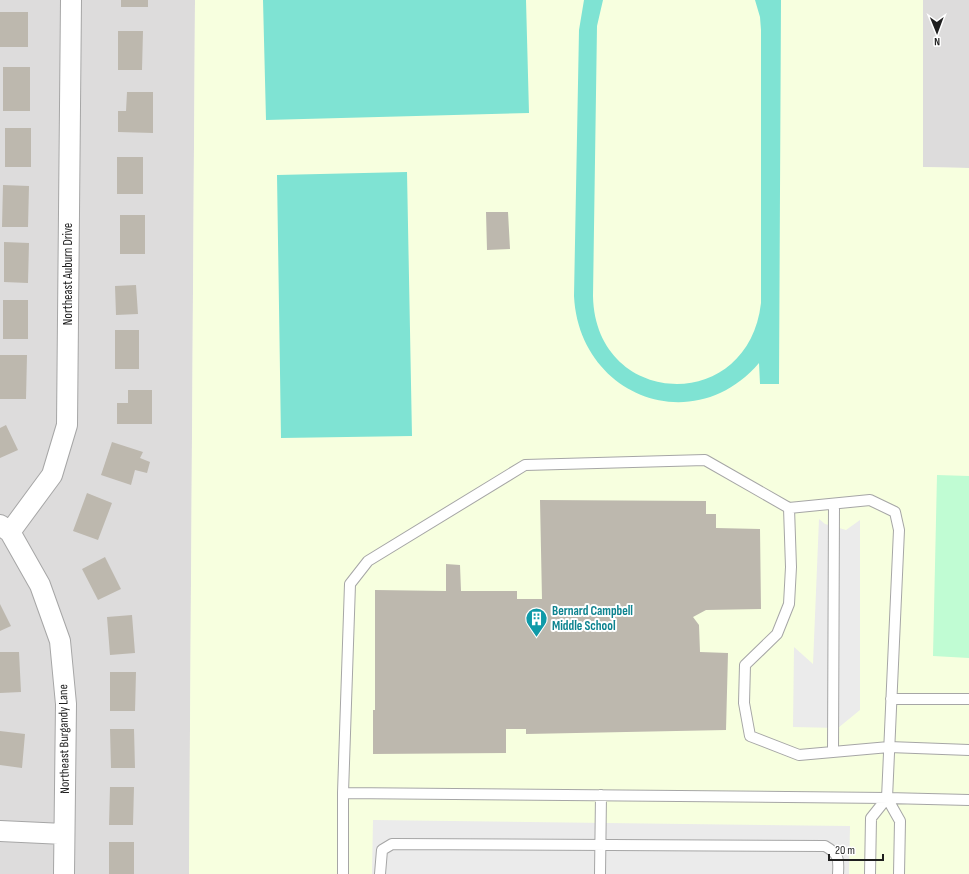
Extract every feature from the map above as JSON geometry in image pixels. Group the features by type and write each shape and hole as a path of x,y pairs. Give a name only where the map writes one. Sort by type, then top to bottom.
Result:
{"street":[{"name":"Northeast Auburn Drive","path":"5,528 52,475 67,425 70,0"},
{"name":"Northeast Burgandy Lane","path":"5,528 40,585 60,641 66,704 64,874"},
{"path":"0,831 64,834"}],"lane":[{"path":"343,874 343,793 350,584 368,560 525,465 704,460 789,508 870,500 895,512 899,530 887,798 900,821 899,874"},
{"path":"833,752 834,504"},
{"path":"789,508 791,567 789,604 777,634 744,665 744,703 750,736 799,755 889,747 969,750"},
{"path":"891,699 969,700"},
{"path":"343,793 969,800"},
{"path":"600,874 601,796"},
{"path":"870,874 871,818 887,798"},
{"path":"380,874 382,850 392,844 825,846 835,851 838,861 838,874"}],"shaded area":[{"path":"0,0 195,0 189,874 0,874"},
{"path":"195,0 923,0 923,167 969,168 969,874 189,874"},
{"path":"263,0 526,0 529,113 266,120"},
{"path":"584,0 603,0 597,26 593,296 600,333 618,360 644,377 673,384 703,380 730,365 750,340 761,303 761,30 760,17 755,0 781,0 779,384 760,384 759,363 732,386 703,399 673,402 644,396 617,381 596,359 581,331 574,296 579,30"},
{"path":"923,0 969,0 969,168 923,167"},
{"path":"407,172 412,436 281,438 277,175"},
{"path":"819,519 825,524 846,530 860,520 860,710 838,728 793,727 794,647 813,664"},
{"path":"373,820 850,826 849,874 372,874"}],"green space":[{"path":"937,475 969,476 969,658 933,656"}],"building":[{"path":"121,0 148,0 148,7 121,7"},
{"path":"0,12 28,12 28,47 0,47"},
{"path":"118,31 143,31 142,70 118,70"},
{"path":"3,67 30,67 30,111 3,111"},
{"path":"127,92 153,92 153,133 118,132 118,111 126,111"},
{"path":"5,128 31,128 31,167 5,167"},
{"path":"117,157 143,157 143,194 117,194"},
{"path":"3,185 29,186 28,227 2,227"},
{"path":"486,212 508,212 510,249 487,250"},
{"path":"120,215 145,215 145,254 120,254"},
{"path":"4,242 29,243 28,283 4,282"},
{"path":"136,285 138,314 116,315 115,286"},
{"path":"3,300 28,300 28,339 3,339"},
{"path":"115,330 139,330 139,369 115,369"},
{"path":"0,355 27,355 26,399 0,399"},
{"path":"128,390 152,390 152,424 117,424 117,403 128,403"},
{"path":"6,425 18,450 0,458 0,428"},
{"path":"112,442 143,452 140,458 150,462 147,473 135,470 131,485 101,475"},
{"path":"87,493 112,503 98,540 73,531"},
{"name":"Bernard Campbell Middle School","path":"540,500 706,501 706,514 716,514 716,528 760,529 761,609 706,610 693,617 699,625 700,652 728,653 726,730 526,734 526,729 506,729 506,753 373,754 373,710 375,710 375,590 446,591 446,564 460,565 461,591 517,591 517,599 542,599"},
{"path":"105,557 121,589 98,600 82,569"},
{"path":"0,604 11,626 0,631"},
{"path":"132,615 135,653 110,655 107,617"},
{"path":"0,652 19,652 21,692 0,693"},
{"path":"110,672 136,672 135,711 110,711"},
{"path":"110,729 134,729 135,768 111,768"},
{"path":"0,731 25,734 22,768 0,765"},
{"path":"110,787 134,787 133,825 109,825"},
{"path":"109,842 134,842 134,874 109,874"}],"place":[{"name":"Bernard Campbell Middle School","path":"537,638"}]}
